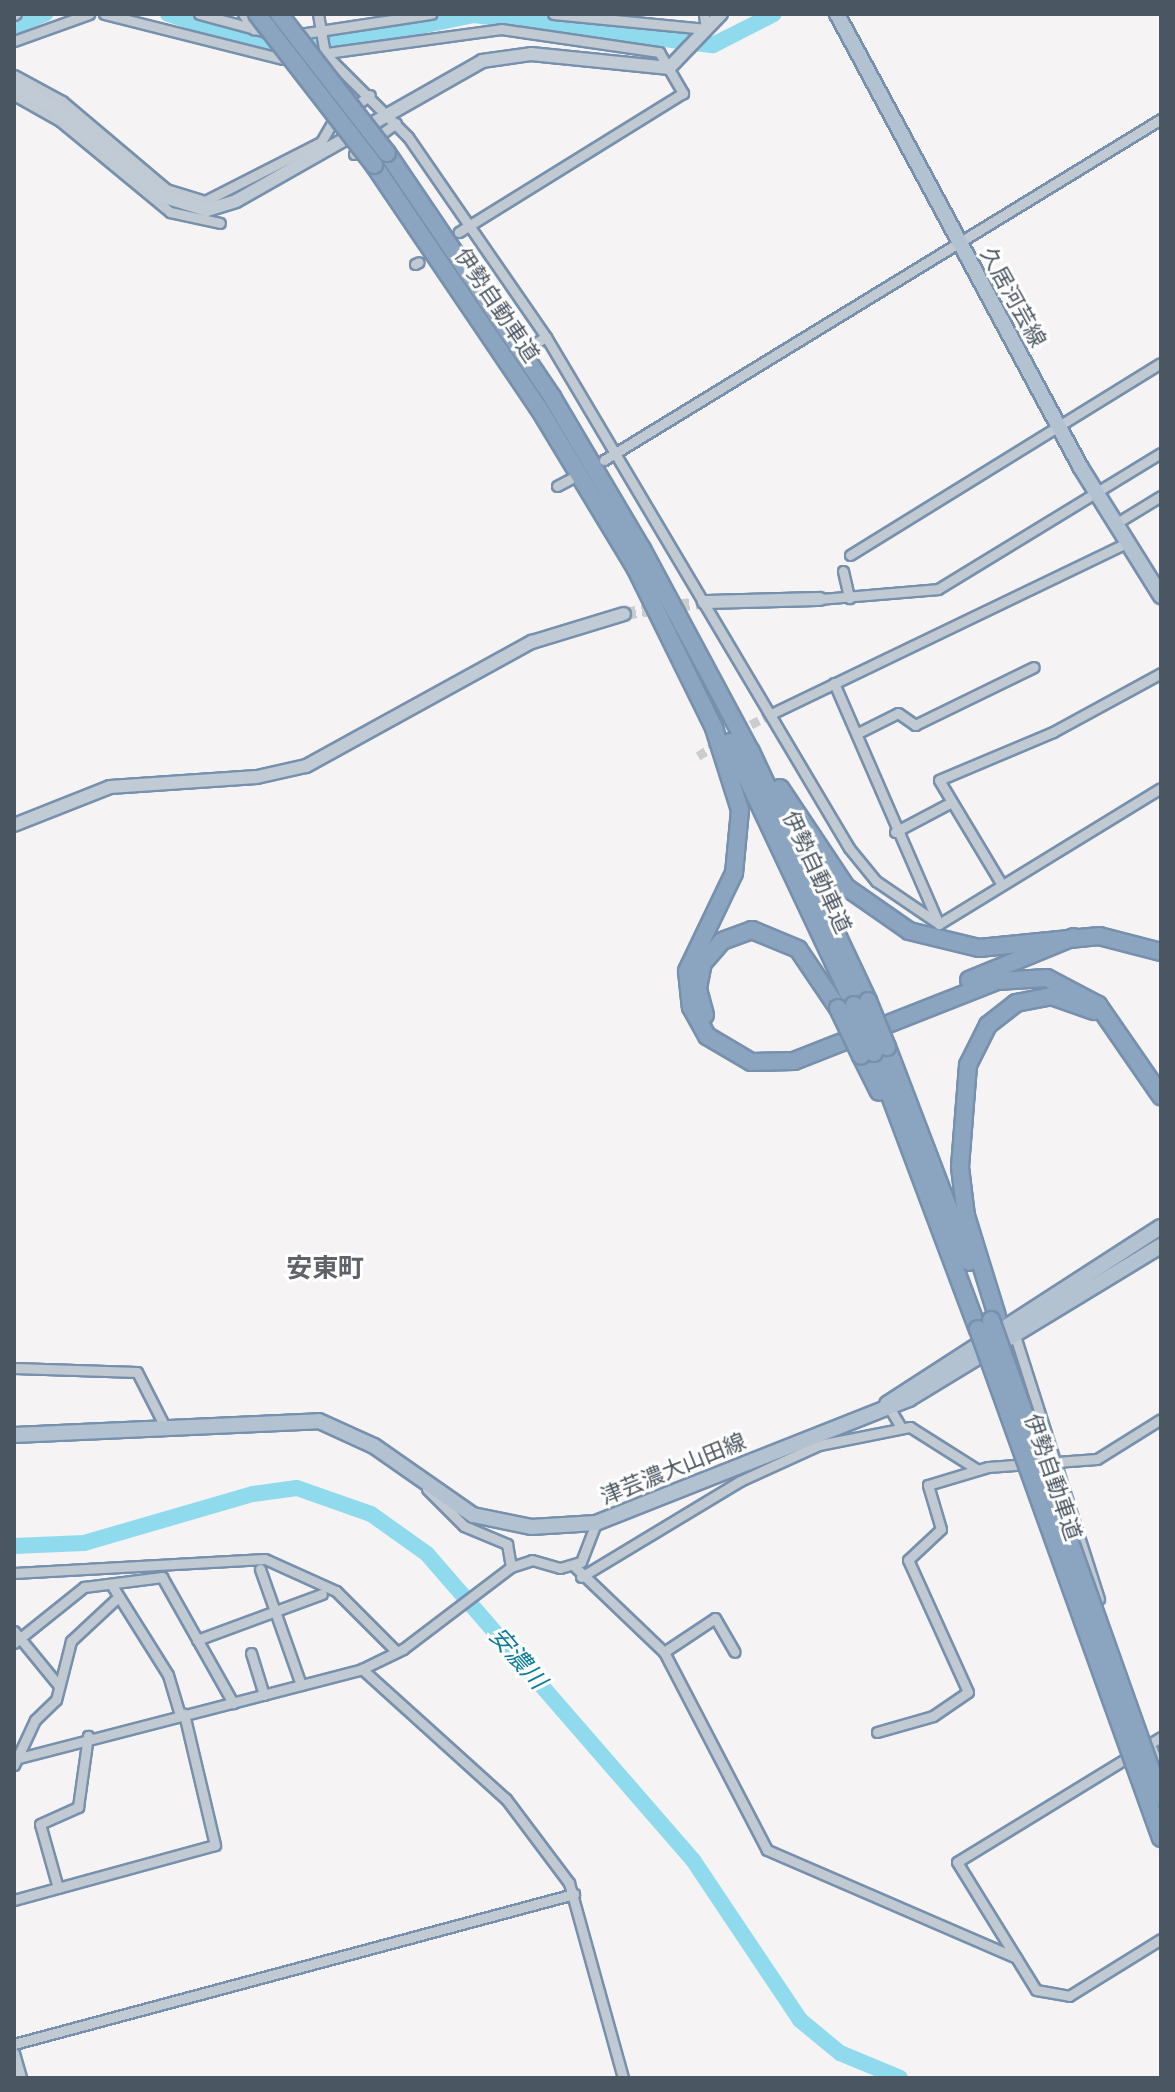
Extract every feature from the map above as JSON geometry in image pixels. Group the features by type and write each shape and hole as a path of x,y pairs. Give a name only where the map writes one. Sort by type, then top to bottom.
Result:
{"highway":[{"name":"伊勢自動車道","path":"279,14 387,153 552,397 699,653 989,1322 1161,1798"},
{"name":"伊勢自動車道","path":"252,18 374,165 630,557 746,775 853,1005"},
{"path":"630,557 714,728 738,801 738,860 687,971 691,1007 707,1036 751,1062 794,1061 980,987 1028,977 1075,988 1113,1022 1161,1096"},
{"path":"699,653 809,838 870,909 955,945 1113,937 1161,952"},
{"path":"874,1052 853,1005 804,955 771,932 728,937 700,972 702,1006 717,1031 746,1050 784,1052 1074,937"},
{"path":"989,1322 966,1216 960,1167 961,1097 973,1049 996,1017 1031,998 1065,998 1113,1022"},
{"name":"伊勢自動車道","path":"874,1052 928,1194 989,1322 1161,1838"}],"main road":[{"name":"久居河芸線","path":"837,14 1058,426 1096,494 1161,596"},
{"name":"津芸濃大山田線","path":"14,1435 164,1425 319,1421 374,1446 427,1489 501,1523 596,1523 738,1474 887,1404 1161,1227"},
{"name":"津芸濃大山田線","path":"887,1404 909,1399 1161,1246"}],"street":[{"path":"14,41 89,14"},
{"path":"104,14 271,57 327,56 501,29 659,52 683,93 459,232"},
{"path":"199,14 252,18 323,34 431,14"},
{"path":"318,14 327,56 392,118 471,224 546,337 860,863 939,924"},
{"path":"553,14 704,31"},
{"path":"631,14 639,26"},
{"path":"704,14 704,31"},
{"path":"669,68 721,14"},
{"path":"14,84 58,110 161,196 193,209 236,201 392,118 475,65 515,54 669,68"},
{"path":"14,75 62,101 166,189 205,201 321,142 332,123 370,95"},
{"path":"14,95 60,121 170,212 220,223"},
{"path":"354,154 392,118"},
{"path":"604,460 1161,119"},
{"path":"532,345 546,337"},
{"path":"850,555 1161,363"},
{"path":"704,602 849,598 938,589 1161,453"},
{"path":"557,486 570,479"},
{"path":"1115,524 1161,496"},
{"path":"771,714 1127,543"},
{"path":"843,571 849,598"},
{"path":"14,825 110,787 257,777 306,766 532,642 624,614"},
{"path":"860,732 898,713 915,725 1034,667"},
{"path":"1002,885 950,803 939,780 1053,732 1161,673"},
{"path":"834,683 860,732 895,832 939,924"},
{"path":"939,924 1161,788"},
{"path":"895,832 950,803"},
{"path":"1015,1336 1161,1773"},
{"path":"14,1368 137,1372 164,1425"},
{"path":"887,1404 901,1427 978,1470"},
{"path":"877,1732 926,1718 968,1692 908,1560 941,1529 928,1485 978,1470 1056,1460 1097,1459 1161,1419"},
{"path":"581,1577 738,1474 819,1445 901,1427"},
{"path":"427,1489 464,1526 509,1546 511,1567"},
{"path":"571,1567 592,1549 596,1523"},
{"path":"14,1573 265,1559 336,1591 400,1651"},
{"path":"16,1762 88,1736 362,1669 400,1651 511,1567 532,1560 571,1567 664,1652 767,1850 1016,1958"},
{"path":"260,1569 301,1685"},
{"path":"59,1686 16,1637 84,1587 162,1577 233,1703"},
{"path":"14,1900 215,1845 182,1714 168,1675 115,1600 111,1584"},
{"path":"197,1640 322,1594"},
{"path":"16,1762 59,1686 71,1641 115,1600"},
{"path":"664,1652 715,1618 735,1652"},
{"path":"251,1653 264,1695"},
{"path":"362,1669 506,1799 574,1894 623,2078"},
{"path":"58,1888 40,1824 78,1807 88,1736"},
{"path":"1161,1737 957,1862 1036,1990 1064,1998 1161,1939"},
{"path":"14,2044 574,1894"},
{"path":"14,2053 21,2078"}],"waterway":[{"path":"14,27 45,14"},
{"path":"168,14 265,45 334,44 474,15 713,45 774,14"},
{"name":"安濃川","path":"14,1546 84,1543 253,1494 297,1488 371,1514 427,1554 693,1860 800,2020 840,2053 900,2078"}],"tunnel":[{"path":"624,614 704,602"},
{"path":"739,731 771,714"},
{"path":"698,756 722,741"}],"district":[{"name":"安東町","path":"325,1269"}]}
